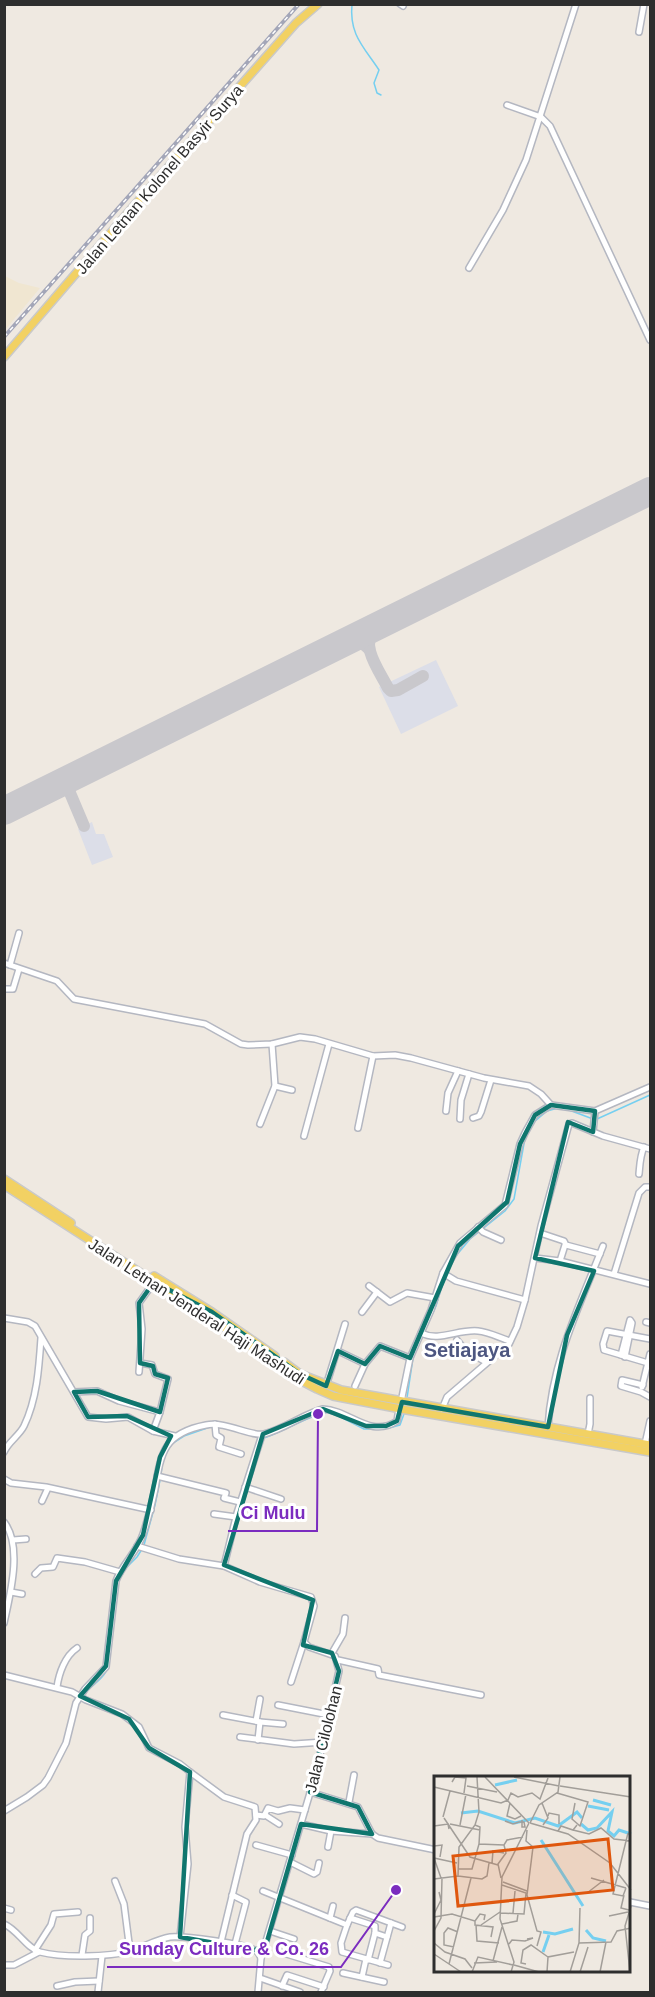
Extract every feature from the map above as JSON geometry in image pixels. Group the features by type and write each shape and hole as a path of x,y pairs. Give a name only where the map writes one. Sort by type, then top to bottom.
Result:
{"main road":[{"name":"Jalan Letnan Kolonel Basyir Surya","path":"4,357 296,23 318,4"},
{"name":"Jalan Letnan Jenderal Haji Mashudi","path":"4,1179 298,1378 333,1396 404,1406 651,1452"},
{"name":"Jalan Letnan Jenderal Haji Mashudi","path":"4,1185 154,1282 212,1312 300,1374 326,1386 375,1401"},
{"name":"Jalan Letnan Jenderal Haji Mashudi","path":"404,1406 442,1409 648,1444"}],"street":[{"path":"469,268 498,219 520,174 541,117 576,4"},
{"path":"639,32 644,4"},
{"path":"507,105 541,117 554,133 651,340"},
{"path":"19,933 7,964 57,981 74,999 204,1024 213,1027 232,1040 248,1045 272,1044 300,1037 315,1039 374,1056 395,1055 491,1080 529,1086 551,1105 595,1114 651,1087"},
{"path":"4,989 13,989 19,969"},
{"path":"260,1124 275,1086 272,1044"},
{"path":"304,1136 329,1044"},
{"path":"358,1128 374,1056"},
{"path":"447,1111 448,1093 458,1071"},
{"path":"459,1119 469,1074"},
{"path":"473,1118 479,1116 481,1112 491,1080"},
{"path":"275,1086 292,1090"},
{"path":"4,1810 27,1797 43,1785 48,1778 66,1743 72,1713 106,1665 113,1593 120,1572 141,1548 159,1477 162,1452 175,1437 192,1428 215,1426 240,1428 261,1437 324,1409 334,1410 366,1426 380,1427 397,1421 404,1406 410,1358 423,1334 435,1295 460,1243 481,1230 505,1205 520,1144 525,1133 534,1115 551,1105"},
{"path":"593,1129 595,1114"},
{"path":"442,1409 447,1397 510,1341 525,1299 568,1126 572,1123 651,1149"},
{"path":"639,1174 644,1147"},
{"path":"614,1274 639,1193 645,1187 651,1187"},
{"path":"481,1230 501,1240"},
{"path":"540,1233 564,1241 565,1245 600,1254"},
{"path":"560,1261 565,1245"},
{"path":"548,1427 552,1391 567,1335 603,1246"},
{"path":"535,1258 560,1261 651,1284"},
{"path":"446,1276 525,1299"},
{"path":"139,1372 142,1326 139,1303 154,1282"},
{"path":"369,1286 392,1302 407,1293 435,1295"},
{"path":"362,1312 377,1292"},
{"path":"4,1318 31,1323 88,1417 106,1419 128,1417 153,1431 175,1437"},
{"path":"326,1386 345,1324"},
{"path":"423,1334 439,1337 475,1331 510,1341"},
{"path":"648,1363 602,1350 606,1331 651,1339"},
{"path":"623,1356 628,1335"},
{"path":"4,1452 21,1431 31,1410 39,1368 41,1338"},
{"path":"457,1340 465,1350 486,1362"},
{"path":"355,1386 365,1364 380,1346 410,1358"},
{"path":"338,1352 365,1364"},
{"path":"641,1392 651,1354"},
{"path":"140,1363 152,1365 155,1374 168,1379 153,1431"},
{"path":"643,1385 627,1381 621,1382 621,1386 651,1397"},
{"path":"74,1392 97,1391 119,1401 160,1412"},
{"path":"588,1434 590,1398"},
{"path":"648,1444 651,1421"},
{"path":"215,1426 217,1437 220,1438 219,1447 241,1454"},
{"path":"224,1566 240,1502 261,1437"},
{"path":"159,1477 226,1493 224,1498 240,1502"},
{"path":"4,1479 11,1483 48,1488 86,1498 151,1510"},
{"path":"245,1487 282,1499"},
{"path":"42,1501 48,1488"},
{"path":"214,1514 236,1517"},
{"path":"4,1522 13,1540 11,1592 4,1623"},
{"path":"13,1540 26,1539"},
{"path":"141,1548 178,1559 224,1566 268,1584 308,1596 313,1600 314,1606 291,1682"},
{"path":"35,1574 41,1568 53,1567 56,1558 85,1562 120,1572"},
{"path":"11,1592 22,1594"},
{"path":"332,1653 343,1634 345,1618"},
{"path":"304,1642 309,1647 332,1653 338,1660 378,1669 378,1674 481,1695"},
{"path":"57,1687 60,1673 70,1654 77,1648"},
{"name":"Jalan Cilolohan","path":"258,1992 261,1958 324,1742 339,1671 338,1660"},
{"path":"4,1675 57,1687 129,1719 141,1730 149,1748 170,1758 224,1797 254,1806 255,1821 247,1834 220,1942"},
{"path":"258,1740 260,1699"},
{"path":"278,1705 329,1715"},
{"path":"223,1715 283,1724"},
{"path":"240,1737 294,1744 324,1742"},
{"path":"180,1937 188,1859 185,1827 190,1772"},
{"path":"349,1802 354,1775"},
{"path":"310,1792 349,1802 358,1807 372,1834"},
{"path":"265,1815 268,1808 278,1811 290,1808 305,1810"},
{"path":"256,1815 265,1815 279,1824"},
{"path":"301,1824 331,1831 372,1834 383,1841 434,1850"},
{"path":"328,1847 331,1831"},
{"path":"256,1845 292,1855"},
{"path":"290,1862 314,1874 317,1872 319,1863"},
{"path":"115,1881 124,1904 130,1951"},
{"path":"263,1891 347,1925"},
{"path":"232,1894 246,1901 235,1944"},
{"path":"631,1902 651,1906"},
{"path":"330,1918 333,1906"},
{"path":"388,1965 342,1952 341,1943 347,1925 356,1910 402,1927"},
{"path":"5,1966 14,1965 37,1951 51,1925 54,1914 78,1912"},
{"path":"82,1955 85,1935 90,1931 90,1918"},
{"path":"350,1918 375,1926 362,1977"},
{"path":"380,1963 391,1923"},
{"path":"4,1924 14,1929 37,1951 102,1956 130,1951 169,1937 180,1937 235,1944 255,1950 261,1958"},
{"path":"270,1931 294,1939"},
{"path":"375,1933 387,1937"},
{"path":"255,1950 266,1945"},
{"path":"280,1952 329,1967 330,1971 323,1990 287,1975 282,1986"},
{"path":"98,1992 102,1956"},
{"path":"343,1973 384,1982"},
{"path":"260,1978 300,1992"},
{"path":"57,1986 75,1982 99,1982"}],"highlighted area":[{"path":"551,1105 595,1111 593,1132 568,1122 535,1258 594,1271 567,1335 548,1427 402,1402 397,1421 386,1426 366,1426 323,1409 263,1434 260,1440 224,1565 313,1600 303,1645 332,1653 339,1671 310,1792 358,1807 372,1834 301,1824 266,1945 255,1950 180,1937 190,1772 149,1748 129,1719 80,1696 106,1666 116,1581 143,1535 160,1457 171,1436 127,1416 88,1417 74,1392 97,1391 160,1412 168,1378 155,1374 153,1366 140,1363 139,1303 154,1282 212,1312 300,1374 326,1386 338,1351 365,1364 380,1346 410,1358 458,1246 507,1202 520,1144 535,1115"}],"shaded area":[{"path":"5,276 19,283 40,288 5,330"},
{"path":"436,660 458,706 401,734 379,687"},
{"path":"92,822 96,834 104,834 113,857 92,865 78,829"}],"waterway":[{"path":"352,4 355,32 379,70 374,83 377,93 381,95"},
{"path":"597,1119 650,1095"},
{"path":"534,1122 547,1111 558,1108"},
{"path":"569,1110 593,1119"},
{"path":"455,1257 470,1239 505,1211 514,1199 525,1138"},
{"path":"424,1332 441,1289"},
{"path":"407,1398 413,1358"},
{"path":"389,1428 400,1425 405,1411"},
{"path":"264,1438 314,1416 329,1412"},
{"path":"333,1413 364,1429 385,1429"},
{"path":"173,1443 184,1436 210,1427"},
{"path":"161,1475 162,1465"},
{"path":"144,1545 160,1480"},
{"path":"126,1568 142,1549"},
{"path":"89,1689 105,1673 109,1660"},
{"path":"29,1799 39,1791"}],"taxiway":[{"path":"375,627 369,642 370,649 372,658 388,688 391,691 398,690 423,676"},
{"path":"348,641 361,642 369,649"},
{"path":"65,781 84,826"}],"runway":[{"path":"4,811 650,491"}],"railway":[{"path":"4,337 299,4"}],"place":[{"name":"Ci Mulu","path":"318,1414"},
{"name":"Sunday Culture & Co. 26","path":"396,1890"}],"district":[{"name":"Setiajaya","path":"467,1350"}]}
